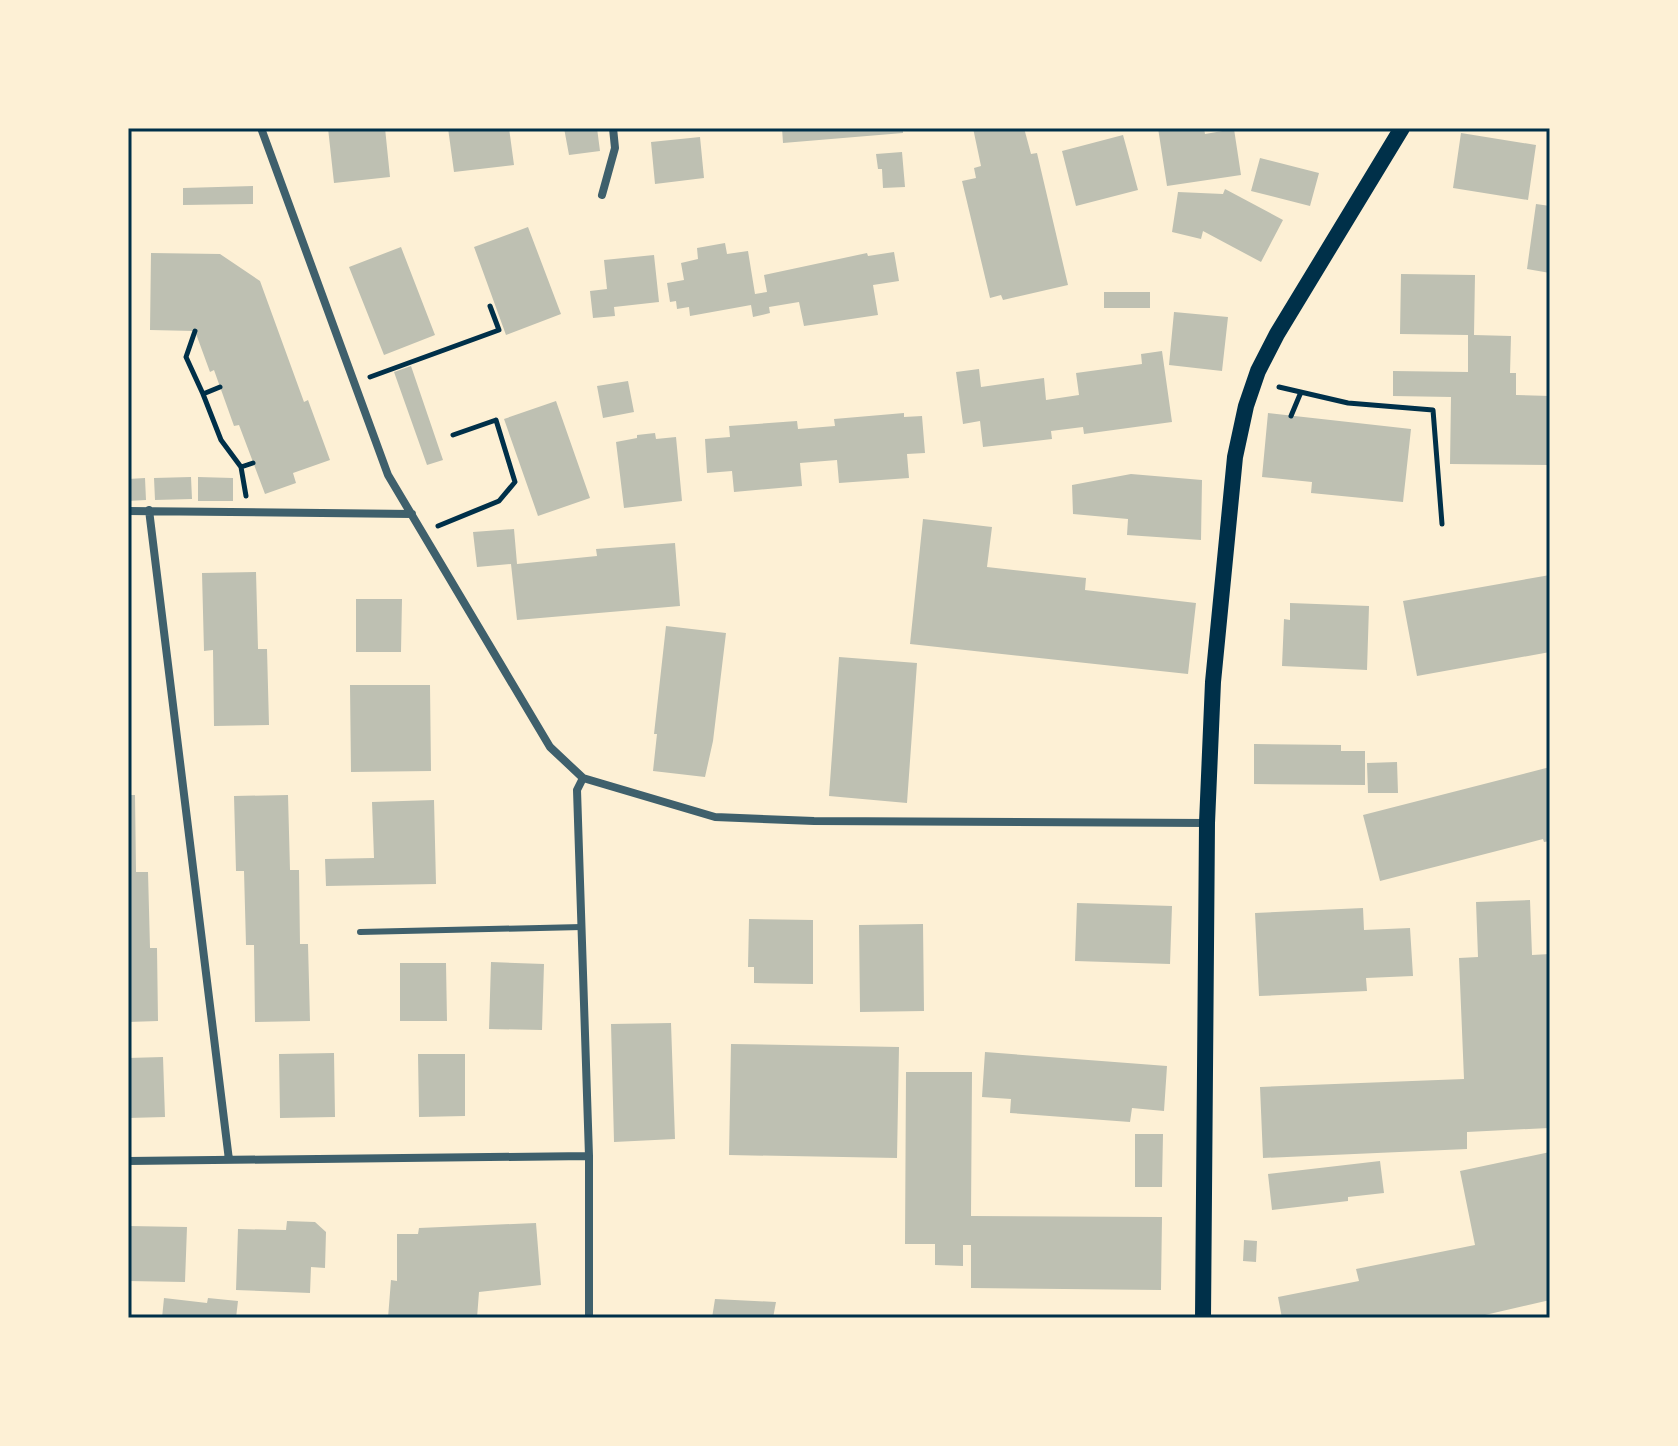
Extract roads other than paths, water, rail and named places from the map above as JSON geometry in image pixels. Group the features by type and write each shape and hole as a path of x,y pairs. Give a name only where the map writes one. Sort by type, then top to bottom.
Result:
{"main road":[{"path":"1203,1318 1207,823 1213,682 1235,457 1246,406 1258,371 1277,334 1402,128"}],"street":[{"path":"261,128 388,475 550,747 583,778 715,817 814,821 1207,823"},
{"path":"602,195 615,148 613,128"},
{"path":"149,510 229,1160"},
{"path":"128,511 412,514"},
{"path":"583,778 577,790 589,1156 589,1318"},
{"path":"128,1161 589,1156"}],"lane":[{"path":"360,932 582,927"}]}
